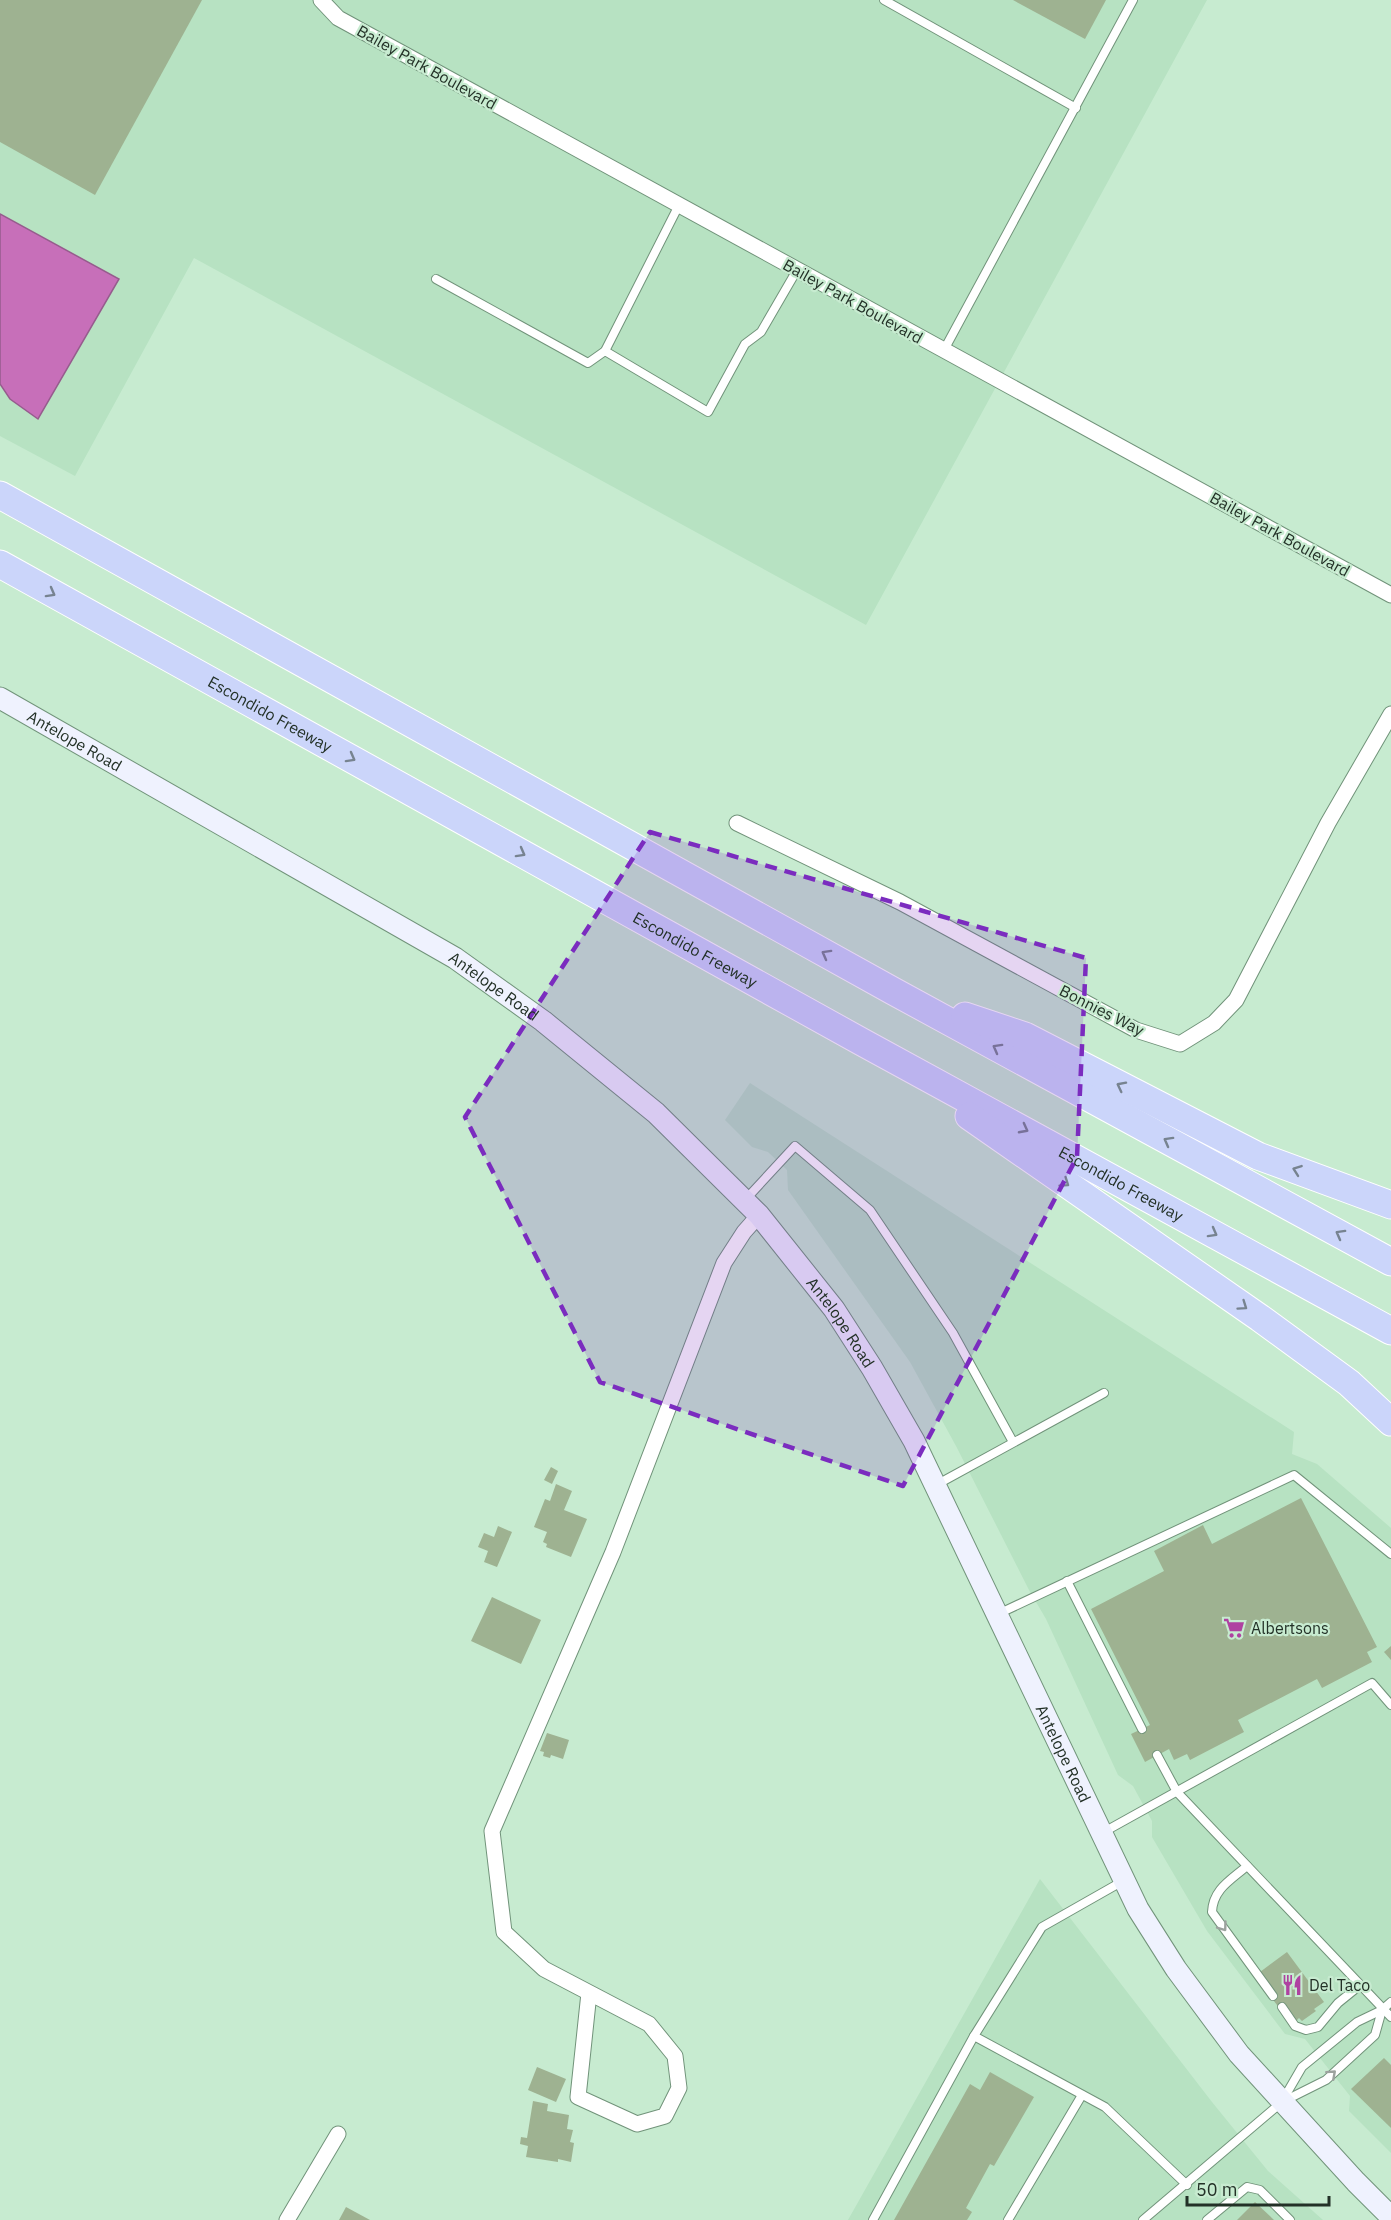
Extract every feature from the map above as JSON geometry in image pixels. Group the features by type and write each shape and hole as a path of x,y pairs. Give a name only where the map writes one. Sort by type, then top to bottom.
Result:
{"highway":[{"path":"0,495 893,991 1391,1262"},
{"name":"Escondido Freeway","path":"0,564 862,1042 1391,1331"},
{"path":"893,991 1025,1036 1258,1156 1391,1205"},
{"path":"862,1042 1250,1311 1349,1383 1391,1422"},
{"path":"1349,1383 1391,1404"}],"main road":[{"name":"Antelope Road","path":"0,698 455,958 543,1021 656,1113 752,1207 834,1309 877,1376 914,1442 1138,1909 1176,1969 1239,2054 1384,2215"}],"street":[{"name":"Bailey Park Boulevard","path":"321,0 338,18 1391,595"},
{"name":"Bonnies Way","path":"737,823 900,902 1136,1030 1180,1044 1214,1023 1236,1000 1328,823 1391,714"},
{"path":"589,1993 578,2097 637,2124 665,2116 679,2088 675,2056 649,2024 544,1969 504,1932 492,1831 613,1552 724,1263 744,1232 752,1207"},
{"path":"287,2220 338,2134"}],"lane":[{"path":"884,0 1076,108"},
{"path":"944,350 1133,0"},
{"path":"436,279 588,363 605,351 679,205"},
{"path":"605,351 708,412 745,344 761,332 797,270"},
{"path":"752,1207 795,1146 870,1210 953,1333 1013,1442"},
{"path":"935,1486 1104,1393"},
{"path":"996,1615 1294,1475 1391,1554"},
{"path":"1067,1581 1142,1729"},
{"path":"1101,1833 1372,1683 1391,1705"},
{"path":"1157,1755 1177,1792 1359,1986 1391,2017"},
{"path":"1247,1866 1218,1890 1212,1912 1273,1996"},
{"path":"873,2220 974,2036 1042,1927 1124,1881"},
{"path":"1282,2007 1295,2026 1306,2030 1318,2027 1338,2002 1359,1986"},
{"path":"1281,2102 1302,2067 1356,2022 1382,2010 1391,2002"},
{"path":"1145,2219 1281,2102 1326,2080 1375,2035 1382,2010"},
{"path":"974,2036 1105,2107 1187,2185"},
{"path":"1008,2220 1082,2095"},
{"path":"1207,2220 1247,2187 1260,2190 1290,2220"}],"highlighted area":[{"path":"650,832 1086,958 1077,1157 903,1486 600,1382 465,1117"}],"shaded area":[{"path":"0,0 1207,0 866,625 194,258 75,476 0,436"},
{"path":"0,214 119,279 38,419 10,399 0,384"},
{"path":"750,1083 1294,1432 1292,1454 1317,1464 1391,1528 1391,2153 1349,2111 1350,2096 1305,2039 1285,2034 1207,1931 1152,1837 1152,1821 1133,1786 1118,1775 1046,1619 910,1362 788,1190 787,1170 768,1152 752,1147 725,1120"},
{"path":"1040,1879 1268,2171 1323,2220 848,2220"}],"building":[{"path":"0,0 202,0 95,195 0,142"},
{"path":"1013,0 1106,0 1085,39"},
{"path":"551,1467 558,1471 552,1484 544,1480"},
{"path":"556,1484 572,1491 564,1510 587,1519 571,1557 546,1547 547,1544 543,1542 547,1532 534,1527 545,1499 550,1501"},
{"name":"Albertsons","path":"1301,1498 1377,1647 1367,1652 1372,1662 1322,1688 1317,1679 1238,1720 1244,1732 1190,1760 1187,1754 1174,1760 1169,1749 1145,1762 1131,1734 1150,1725 1091,1609 1164,1571 1154,1551 1203,1525 1212,1544"},
{"path":"498,1526 512,1532 497,1567 484,1562 488,1551 478,1547 484,1533 494,1537"},
{"path":"492,1597 541,1620 521,1664 471,1641"},
{"path":"1391,1646 1391,1660 1384,1652"},
{"path":"547,1733 569,1740 563,1759 551,1755 550,1758 543,1756 544,1752 540,1751"},
{"path":"1287,1952 1324,2002 1302,2021 1299,2018 1296,2021 1284,2005 1280,2009 1271,1997 1260,1972"},
{"path":"1384,2058 1391,2065 1391,2128 1351,2089"},
{"path":"537,2067 566,2079 556,2102 528,2090"},
{"path":"990,2072 1034,2097 994,2166 990,2164 966,2208 972,2212 967,2220 894,2220 970,2084 980,2090"},
{"path":"533,2101 548,2104 547,2111 569,2115 567,2129 573,2130 570,2142 574,2143 571,2162 526,2157 528,2146 520,2144 521,2137 527,2138"},
{"path":"1255,2202 1274,2220 1237,2220"},
{"path":"346,2207 370,2220 339,2220"}],"place":[{"name":"Albertsons","path":"1234,1628"},
{"name":"Del Taco","path":"1292,1985"}]}
